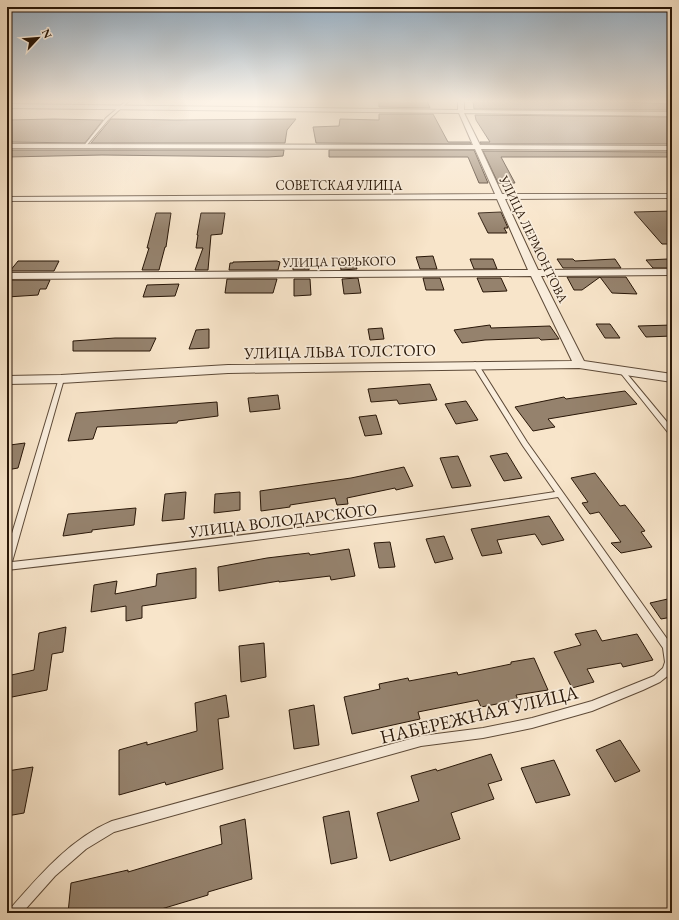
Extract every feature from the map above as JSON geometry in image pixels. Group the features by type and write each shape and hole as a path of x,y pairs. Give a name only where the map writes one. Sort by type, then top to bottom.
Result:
{"street":[{"name":"УЛИЦА ЛЕРМОНТОВА","path":"476,144 534,272 579,364"},
{"path":"7,146 672,148"},
{"name":"СОВЕТСКАЯ УЛИЦА","path":"7,199 672,196"},
{"name":"УЛИЦА ГОРЬКОГО","path":"7,276 672,272"},
{"name":"УЛИЦА ЛЬВА ТОЛСТОГО","path":"7,380 61,379 228,369 475,364 579,364 672,378"}],"lane":[{"name":"НАБЕРЕЖНАЯ УЛИЦА","path":"14,913 51,872 82,845 112,827 422,741 483,733 532,723 592,706 640,687 657,679 667,671 670,662 667,646 503,411 475,364"},
{"path":"621,370 672,433"},
{"path":"7,565 61,379"},
{"name":"УЛИЦА ВОЛОДАРСКОГО","path":"7,565 167,549 338,528 561,494"}],"building":[{"path":"481,144 672,144 672,144"},
{"path":"7,150 284,150 283,156 268,157 102,155 7,157"},
{"path":"329,150 474,150 488,183 479,183 468,157 329,157"},
{"path":"483,151 672,152 672,157 501,157 515,183 498,183"},
{"path":"672,211 672,244 662,244 634,212"},
{"path":"501,212 508,228 504,228 507,233 488,233 478,213"},
{"path":"156,213 171,213 166,247 159,270 142,270 149,248 147,248"},
{"path":"201,213 225,213 222,234 211,235 208,270 195,270 203,248 196,248"},
{"path":"433,256 437,269 420,269 416,257"},
{"path":"470,259 493,259 497,269 474,269"},
{"path":"557,259 573,259 575,261 615,259 621,268 563,268"},
{"path":"668,259 672,264 672,268 653,268 646,260"},
{"path":"18,261 59,261 54,271 10,271"},
{"path":"233,262 280,262 278,270 229,270 230,263"},
{"path":"293,262 309,262 309,270 293,270"},
{"path":"340,262 355,263 357,269 341,270"},
{"path":"567,277 600,277 582,290 574,290"},
{"path":"600,277 626,277 637,294 612,293"},
{"path":"358,278 361,293 344,294 342,279"},
{"path":"423,278 440,278 444,290 426,290"},
{"path":"477,278 501,278 507,291 483,292"},
{"path":"227,279 277,279 273,293 225,293"},
{"path":"294,279 310,279 311,295 294,296"},
{"path":"7,280 50,280 46,289 40,289 38,295 7,297"},
{"path":"179,284 175,296 143,297 147,285"},
{"path":"596,324 610,324 620,338 605,338"},
{"path":"490,325 491,328 550,326 559,339 541,340 539,338 485,340 462,343 454,330"},
{"path":"672,325 672,336 646,337 638,326"},
{"path":"382,328 384,339 370,340 368,329"},
{"path":"209,329 209,348 189,349 196,330"},
{"path":"115,338 156,338 150,351 73,351 73,341"},
{"path":"430,384 437,400 399,404 397,400 371,402 368,389"},
{"path":"625,391 637,404 548,419 555,427 533,431 515,407 564,397 566,399"},
{"path":"278,395 280,409 250,412 248,398"},
{"path":"466,401 478,420 456,424 445,404"},
{"path":"217,402 218,416 178,421 177,423 97,427 93,439 68,441 76,413"},
{"path":"376,415 382,434 365,436 359,417"},
{"path":"25,443 18,468 7,470 7,454 10,445"},
{"path":"507,453 522,478 504,481 490,456"},
{"path":"458,456 471,486 452,488 440,458"},
{"path":"404,467 413,486 396,490 395,488 347,498 348,504 337,505 335,498 261,511 260,491 351,478"},
{"path":"595,473 620,506 625,505 645,531 641,532 652,547 621,553 611,543 621,542 599,512 590,514 582,503 588,502 571,478"},
{"path":"186,492 184,519 162,521 165,494"},
{"path":"240,492 240,510 214,513 215,494"},
{"path":"136,508 134,525 92,530 92,532 63,536 68,514"},
{"path":"549,516 564,540 542,545 535,534 497,540 502,553 482,556 471,529"},
{"path":"444,536 453,559 435,563 426,539"},
{"path":"390,542 395,567 379,568 374,543"},
{"path":"349,549 355,576 331,580 330,576 279,581 219,591 218,567 267,558 309,553 310,555"},
{"path":"196,568 196,598 142,606 142,618 126,621 126,606 91,612 94,585 117,581 115,594 156,586 157,574"},
{"path":"672,598 672,617 661,619 650,603"},
{"path":"66,627 63,652 52,654 47,690 7,698 7,676 34,670 39,633"},
{"path":"596,630 602,641 637,634 653,660 623,667 621,663 587,669 594,682 572,688 554,652 581,645 575,634"},
{"path":"264,643 266,677 241,682 239,646"},
{"path":"534,658 548,690 516,695 518,700 481,707 478,700 418,712 420,719 352,734 344,697 380,689 379,684 408,678 409,681 457,672 458,675"},
{"path":"226,695 229,717 218,719 223,769 166,785 165,782 119,795 119,750 147,742 147,745 197,731 195,703"},
{"path":"314,705 319,745 294,749 289,710"},
{"path":"620,740 640,771 615,782 596,750"},
{"path":"491,754 502,780 488,784 494,799 451,813 460,839 390,861 377,813 419,801 411,776 436,769 437,771"},
{"path":"554,760 570,795 536,803 521,768"},
{"path":"33,767 24,813 7,816 7,771"},
{"path":"349,811 357,858 331,864 323,817"},
{"path":"245,819 252,879 208,892 208,895 148,913 68,913 71,883 128,870 128,872 222,844 220,826"}]}
